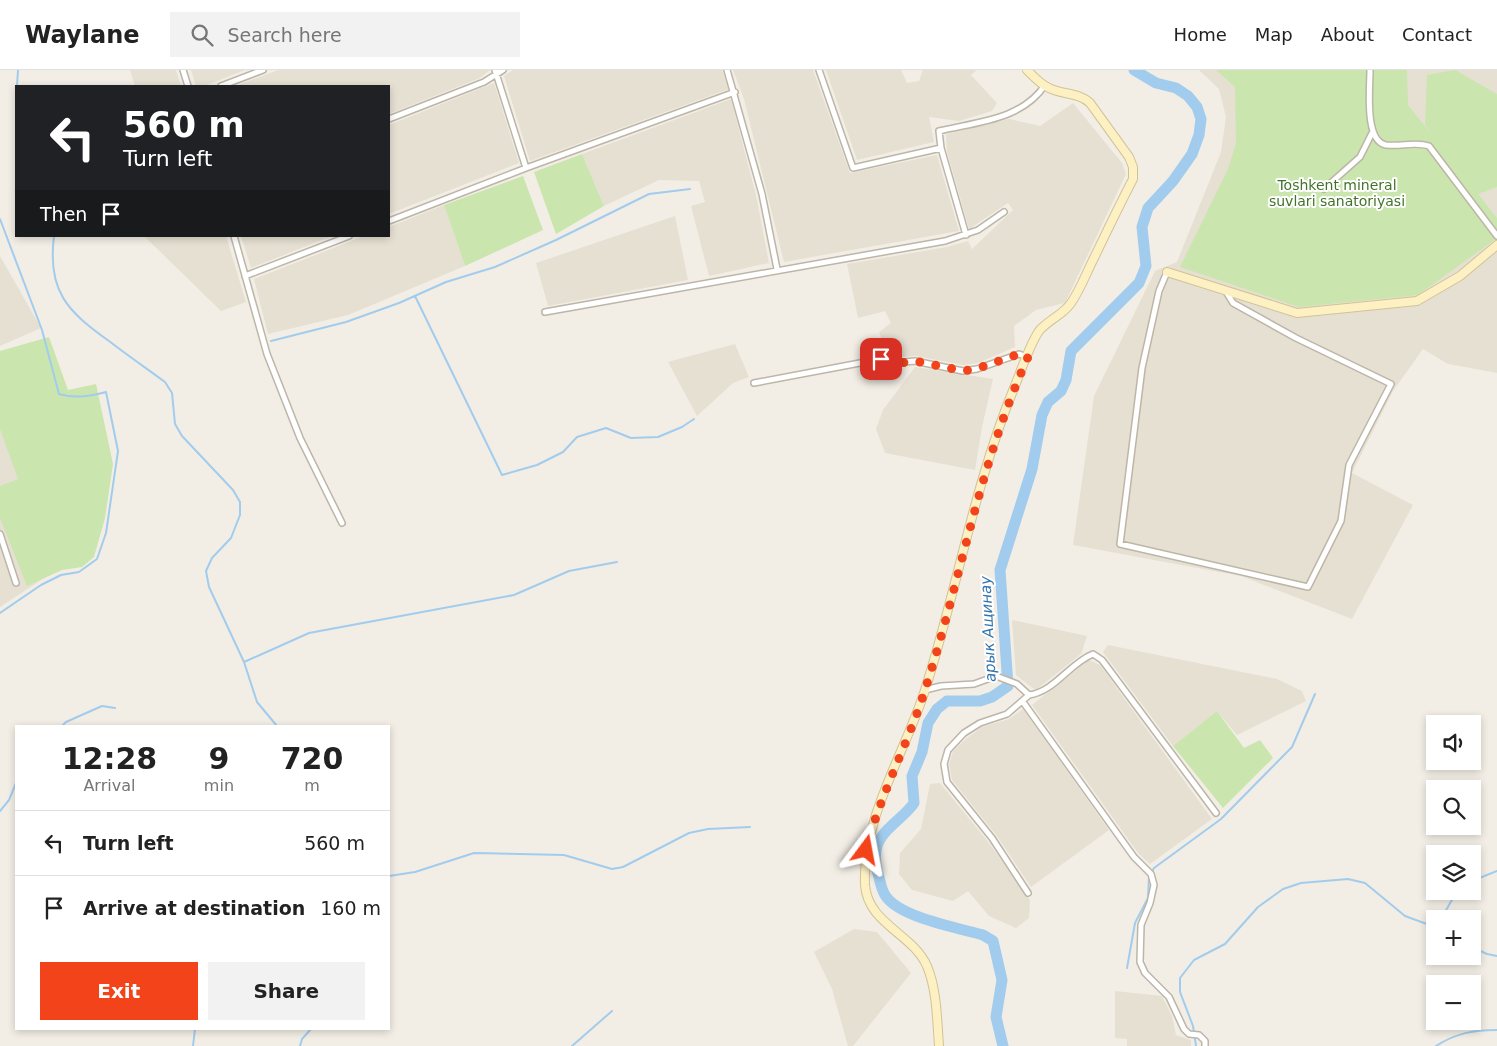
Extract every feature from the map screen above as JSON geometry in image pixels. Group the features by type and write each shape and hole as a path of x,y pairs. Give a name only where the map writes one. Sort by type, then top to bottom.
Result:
{"main road":[{"path":"939,1046 934,991 927,966 918,951 903,936 877,916 869,902 865,887 866,850 873,822 925,690 997,432 1040,331 1066,310 1072,301 1132,179 1133,173 1130,157 1090,103 1083,97 1044,86 1027,70"},
{"path":"1167,272 1297,313 1417,301 1460,276 1497,246"}],"street":[{"path":"183,70 188,85"},
{"path":"224,85 263,70"},
{"path":"390,120 484,82 496,72 502,70"},
{"path":"727,70 735,92 762,194 777,269"},
{"path":"819,70 853,168 941,148"},
{"path":"1324,189 1360,157 1372,133 1370,70"},
{"path":"496,72 526,168"},
{"path":"966,235 941,148 939,131 1009,115 1036,98 1044,86"},
{"path":"390,221 526,168 735,92"},
{"path":"1372,133 1379,142 1386,145 1423,144 1429,146 1497,236"},
{"path":"545,312 777,269 945,241 978,230 1004,212"},
{"path":"234,237 267,354 300,438 342,523"},
{"path":"245,276 346,237"},
{"path":"1167,272 1159,291 1142,368 1120,544 1308,587 1341,521 1349,465 1391,384 1296,338 1233,304 1225,290"},
{"path":"754,383 881,359 894,364 915,361 963,371 976,369 1019,354 1028,357"},
{"path":"0,534 16,582"},
{"path":"1028,893 992,838 947,782 944,764 948,750 964,732 980,723 1007,714 1029,695 1040,694 1082,658 1093,654 1102,660 1216,813"},
{"path":"925,690 941,686 974,684 996,676 1017,684 1029,695"},
{"path":"1023,702 1134,857 1151,874 1154,885 1150,903 1141,925 1140,962 1145,973 1169,997 1184,1029 1189,1034 1199,1035 1205,1041 1205,1046"}],"shaded area":[{"path":"130,70 176,70 181,85 135,85"},
{"path":"191,70 245,70 207,85 196,85"},
{"path":"278,70 490,70 480,78 390,114 390,85 238,85"},
{"path":"513,70 722,70 729,89 530,161 504,76"},
{"path":"733,70 813,70 850,173 937,155 959,231 784,262 744,99"},
{"path":"826,70 901,70 907,83 919,81 923,70 977,70 971,75 997,103 992,111 959,121 929,117 934,142 857,160"},
{"path":"1199,70 1497,70 1497,373 1448,364 1423,349 1393,391 1352,473 1413,505 1352,619 1241,576 1073,545 1094,396 1155,271 1177,262 1221,152 1226,117 1219,89"},
{"path":"494,83 519,163 390,214 390,125"},
{"path":"731,99 756,195 769,263 709,276 691,206 705,202 699,181 659,180 604,206 582,154"},
{"path":"1073,103 1122,163 1126,174 1065,303 1036,310 1014,326 1015,347 978,363 963,365 916,356 895,357 886,350 879,332 891,323 885,311 858,318 847,264 947,247 968,241 972,249 1013,210 1008,203 969,229 947,152 946,134 1009,119 1040,126"},
{"path":"444,205 465,266 348,315 268,334 254,279 361,237 390,237 390,227"},
{"path":"675,216 688,280 548,306 536,263"},
{"path":"145,237 226,237 246,302 221,311"},
{"path":"241,237 329,237 251,268"},
{"path":"0,256 41,328 0,346"},
{"path":"735,344 749,377 733,383 697,416 668,362"},
{"path":"915,367 993,379 975,470 885,453 876,429 883,410"},
{"path":"0,401 58,569 0,607"},
{"path":"1012,620 1087,636 1081,654 1036,690 1016,675"},
{"path":"1108,645 1277,679 1302,691 1306,701 1237,735 1217,711 1173,746 1103,652"},
{"path":"1089,660 1100,665 1212,819 1150,864 1138,853 1032,705"},
{"path":"1023,709 1109,830 1031,887 997,836 952,780 949,765 953,751 967,738 982,727 1009,719"},
{"path":"940,783 989,843 1030,900 1029,918 1016,928 989,916 968,891 953,901 912,890 899,874 900,853 921,829 930,784"},
{"path":"854,929 877,932 911,973 853,1046 848,1046 832,989 814,952"},
{"path":"1115,991 1162,996 1172,1016 1176,1035 1191,1040 1191,1046 1127,1046 1127,1039 1115,1038"}],"green space":[{"name":"Toshkent mineral suvlari sanatoriyasi","path":"1216,70 1407,70 1408,105 1432,135 1425,125 1427,75 1455,70 1497,94 1497,187 1478,194 1497,218 1497,238 1418,295 1299,307 1180,267 1228,169 1236,143 1235,87"},
{"path":"582,154 604,206 556,234 534,172"},
{"path":"523,176 543,230 465,266 444,205"},
{"path":"49,337 68,390 96,384 113,464 105,518 94,557 82,567 62,570 27,586 0,518 0,486 18,479 0,429 0,351"},
{"path":"1217,711 1244,748 1260,740 1273,758 1223,808 1173,746"}],"waterway":[{"path":"17,85 18,70"},
{"name":"арык Ащинау","path":"1003,1046 996,1017 1002,980 993,941 983,935 929,921 902,910 892,903 885,895 881,886 876,866 876,850 883,834 914,803 912,776 922,752 928,723 937,709 947,701 980,701 992,697 1008,686 1000,570 1032,469 1042,415 1048,402 1061,391 1066,380 1071,351 1139,283 1146,266 1142,227 1148,208 1173,181 1192,154 1199,135 1201,119 1197,107 1188,96 1176,88 1156,83 1134,70"},
{"path":"271,341 346,322 399,303 446,282 495,267 556,240 649,194 690,189"},
{"path":"0,219 42,330 59,394 83,396 106,392 118,451 106,533 97,559 79,572 61,575 41,585 0,613"},
{"path":"54,237 54,271 57,285 63,298 71,309 94,330 165,382 172,393 175,424 182,436 233,490 240,502 240,515 231,538 212,558 206,571 209,587 244,662 257,702 276,725"},
{"path":"415,296 502,475 537,465 563,452 577,437 606,428 631,438 658,437 682,427 694,419"},
{"path":"244,662 309,633 514,595 569,571 617,562"},
{"path":"1127,968 1135,923 1148,898 1149,877 1154,868 1221,819 1292,747 1315,694"},
{"path":"63,725 102,706 115,708"},
{"path":"0,811 9,800 15,785"},
{"path":"390,876 415,872 474,853 564,855 612,869 623,867 689,833 708,829 750,827"},
{"path":"1481,877 1497,871"},
{"path":"1196,1046 1193,1026 1180,992 1180,978 1194,960 1225,944 1258,907 1283,889 1301,883 1348,879 1365,883 1405,916 1426,924"},
{"path":"1446,910 1452,900"},
{"path":"1481,951 1497,956"},
{"path":"572,1046 612,1011"},
{"path":"193,1046 195,1030"},
{"path":"300,1046 302,1039 310,1030"},
{"path":"1436,1046 1465,1033 1497,1030"}],"route":[{"path":"866,850 873,822 925,690 980,486 997,432 1028,357 1019,354 976,369 963,371 915,361 894,364 881,359"}]}
